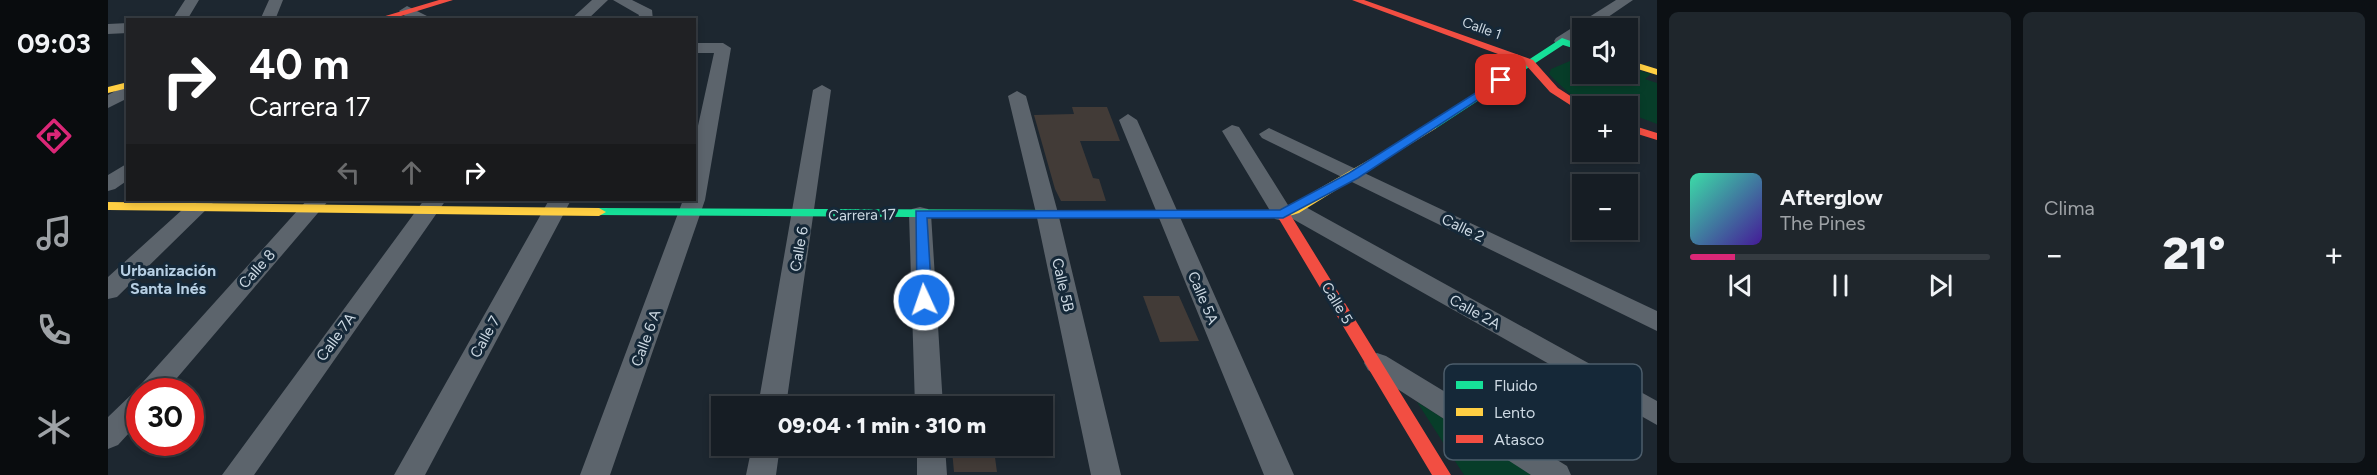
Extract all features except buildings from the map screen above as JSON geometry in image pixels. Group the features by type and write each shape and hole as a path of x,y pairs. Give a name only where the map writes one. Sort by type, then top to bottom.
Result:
{"street":[{"path":"180,18 192,0"},
{"path":"268,18 276,0"},
{"path":"384,18 449,0"},
{"path":"579,18 601,0"},
{"path":"620,0 646,16"},
{"name":"Calle 1","path":"1356,0 1534,59"},
{"path":"1377,0 1534,59 1572,57"},
{"path":"1288,212 1353,175 1626,0"},
{"path":"407,12 420,18"},
{"path":"108,29 126,28"},
{"path":"1562,41 1572,44"},
{"name":"Calle 6 A","path":"696,48 723,48 696,188"},
{"path":"1534,59 1554,90 1572,102"},
{"path":"1638,66 1657,72"},
{"path":"1501,80 1521,88"},
{"path":"108,90 126,86"},
{"path":"108,103 126,90"},
{"name":"Calle 6","path":"774,396 822,90"},
{"path":"1542,95 1572,106"},
{"name":"Calle 5B","path":"1017,96 1047,213 1106,475"},
{"name":"Calle 5A","path":"1128,120 1279,475"},
{"path":"1638,130 1657,137"},
{"name":"Calle 5","path":"1232,131 1288,212 1371,358 1442,475"},
{"name":"Calle 2","path":"1269,134 1657,322"},
{"path":"108,184 126,170"},
{"path":"108,291 201,203"},
{"name":"Carrera 17","path":"108,206 201,203 557,205 693,203 804,215 1288,212"},
{"name":"Calle 8","path":"160,378 315,203"},
{"name":"Calle 6 A","path":"595,475 693,203"},
{"name":"Calle 7A","path":"237,475 431,205"},
{"name":"Calle 7","path":"409,475 557,205"},
{"name":"Calle 2A","path":"1288,212 1566,364"},
{"path":"920,214 929,396"},
{"path":"1371,358 1444,404"},
{"name":"Calle 2A","path":"1642,406 1657,414"},
{"path":"108,437 126,417"},
{"path":"761,475 764,456"},
{"path":"931,456 932,475"},
{"path":"1532,460 1556,475"}],"green space":[{"path":"1572,61 1572,84 1638,84 1638,70 1651,74 1645,79 1657,83 1657,124 1638,117 1638,96 1574,96 1549,74 1551,69"},
{"path":"1417,402 1444,419 1444,444"},
{"path":"1454,460 1510,460 1534,475 1464,475"}],"traffic: fast":[{"path":"1431,127 1562,41 1572,44"},
{"path":"599,212 1051,214"}],"traffic: slow":[{"path":"1638,66 1657,72"},
{"path":"108,90 126,86"},
{"path":"1051,214 1283,214 1294,210 1431,127"},
{"path":"108,206 599,212"}],"traffic: jam":[{"path":"383,18 449,0"},
{"path":"1356,0 1529,62 1554,90 1572,102"},
{"path":"1638,130 1657,137"},
{"path":"1283,214 1442,475"}],"district":[{"name":"Urbanización Santa Inés","path":"168,279"}],"route":[{"path":"924,300 920,214 1283,214 1294,210 1353,175 1501,80"}]}
